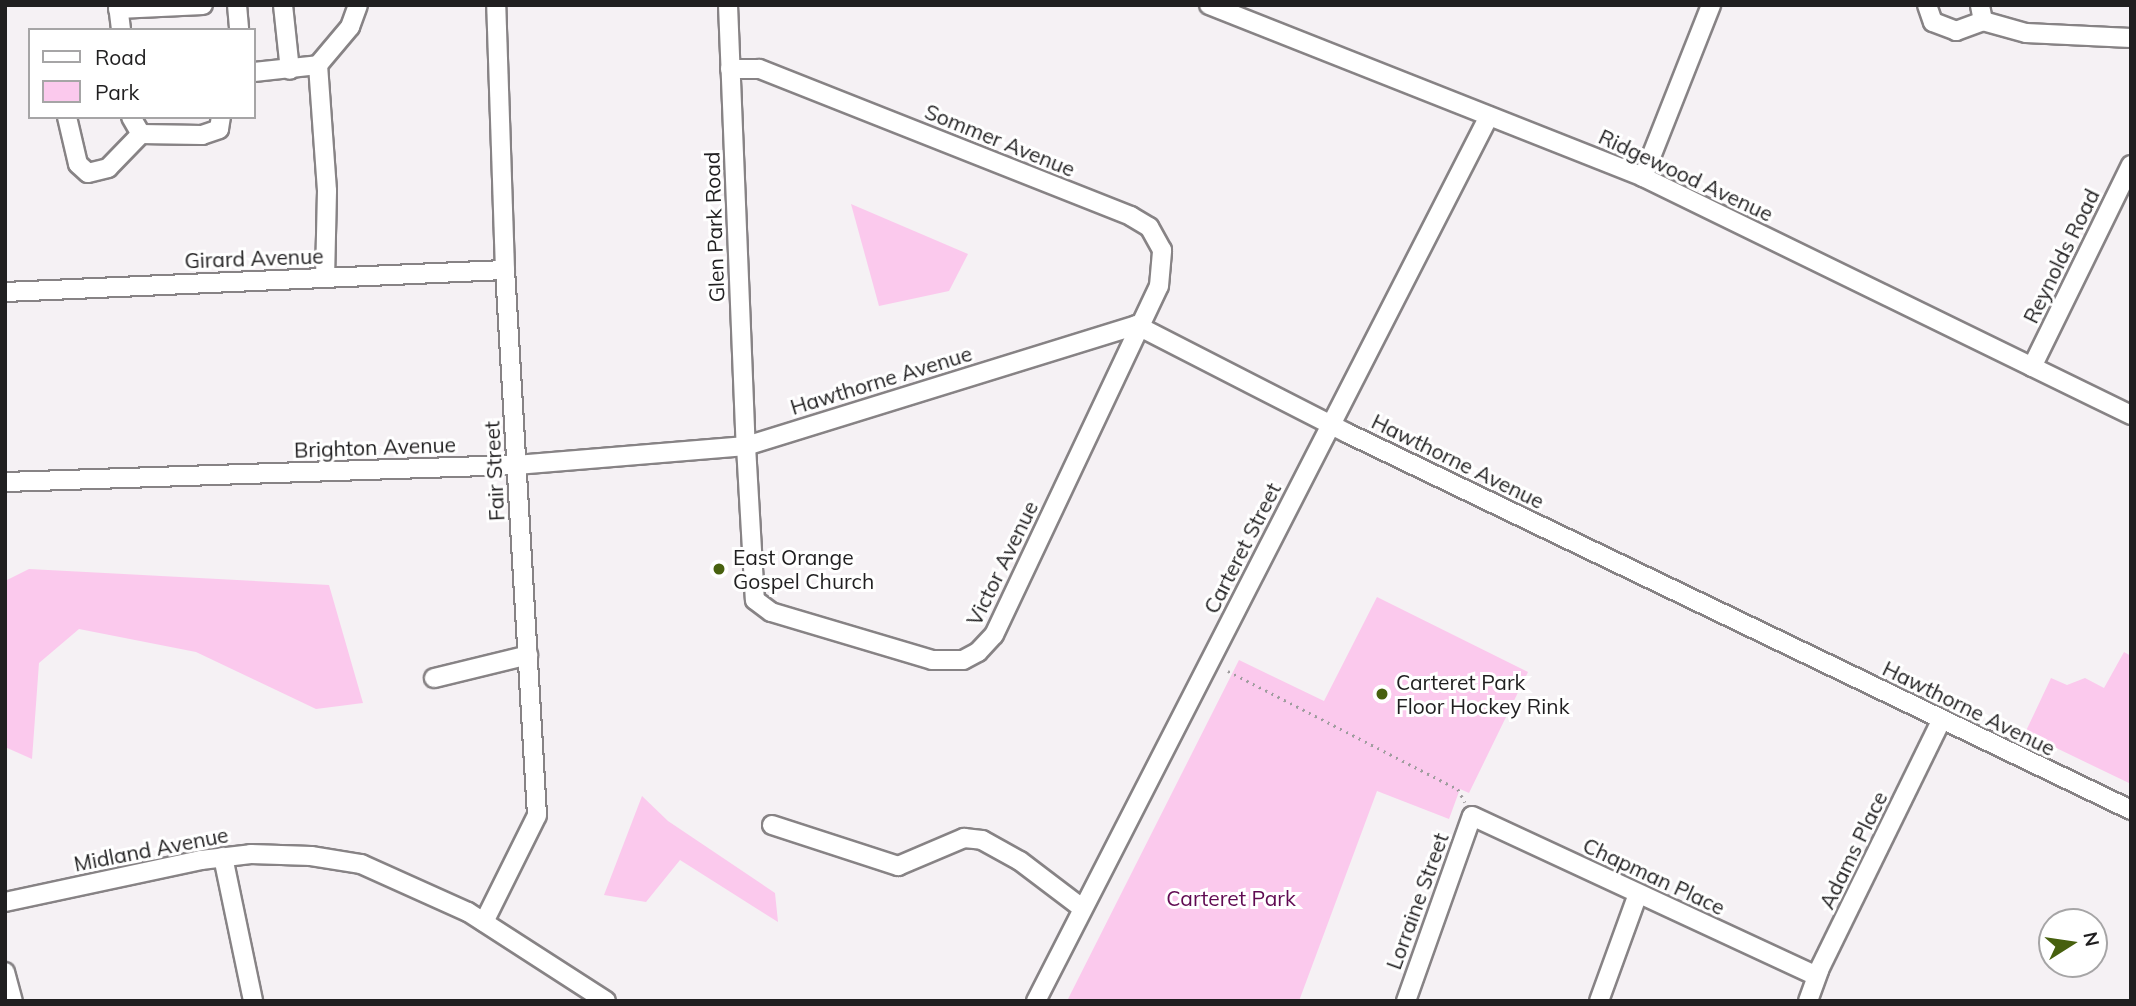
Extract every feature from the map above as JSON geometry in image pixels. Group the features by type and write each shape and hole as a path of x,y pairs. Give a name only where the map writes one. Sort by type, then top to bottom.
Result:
{"street":[{"path":"121,28 118,7 203,5"},
{"path":"237,5 239,28"},
{"path":"283,5 290,70"},
{"path":"256,71 290,70 318,65 350,27 358,5"},
{"name":"Fair Street","path":"484,922 537,815 505,270 496,5"},
{"name":"Glen Park Road","path":"728,5 746,446"},
{"name":"Ridgewood Avenue","path":"1209,5 1643,177 2131,415"},
{"path":"1643,177 1712,5"},
{"path":"1927,5 1933,22 1947,30 1982,13 2026,33 2131,38"},
{"path":"318,65 327,191 325,278"},
{"name":"Sommer Avenue","path":"730,69 759,69 1140,221 1158,240 1164,266 1140,327"},
{"name":"Carteret Street","path":"1036,1001 1489,116"},
{"path":"67,119 78,164 88,173 108,168 141,134 202,135 219,129 221,119"},
{"path":"132,119 141,134"},
{"name":"Reynolds Road","path":"2032,368 2131,165"},
{"name":"Girard Avenue","path":"5,292 505,270"},
{"name":"Hawthorne Avenue","path":"746,446 1140,327 1331,425 1941,721 2131,810"},
{"name":"Victor Avenue","path":"746,446 755,600 762,608 932,660 963,660 978,652 994,635 1140,327"},
{"name":"Brighton Avenue","path":"5,482 516,465 746,446"},
{"path":"434,678 528,655"},
{"name":"Adams Place","path":"1808,1001 1817,976 1941,721"},
{"name":"Chapman Place","path":"1472,817 1817,976"},
{"name":"Lorraine Street","path":"1406,1001 1472,817"},
{"path":"772,825 898,866 964,838 982,840 1020,861 1082,908"},
{"name":"Midland Avenue","path":"5,902 223,857 310,856 361,864 405,880 484,922 606,1001"},
{"path":"223,857 253,1001"},
{"path":"1599,1001 1638,894"},
{"path":"5,972 13,1001"}],"path":[{"path":"1228,671 1458,789 1472,817"}],"green space":[{"path":"851,204 968,254 949,291 879,306"},
{"path":"29,569 329,585 363,703 316,709 196,652 79,629 39,663 32,759 5,747 5,581"},
{"name":"Carteret Park","path":"1377,597 1528,672 1469,793 1460,789 1449,819 1377,791 1299,1001 1067,1001 1239,660 1324,701"},
{"path":"2124,652 2131,656 2131,784 2025,733 2051,678 2067,685 2085,678 2104,688"},
{"path":"642,796 668,821 775,893 778,922 680,860 646,902 604,895"}],"place":[{"name":"East Orange Gospel Church","path":"719,569"},
{"name":"Carteret Park Floor Hockey Rink","path":"1382,694"}]}
